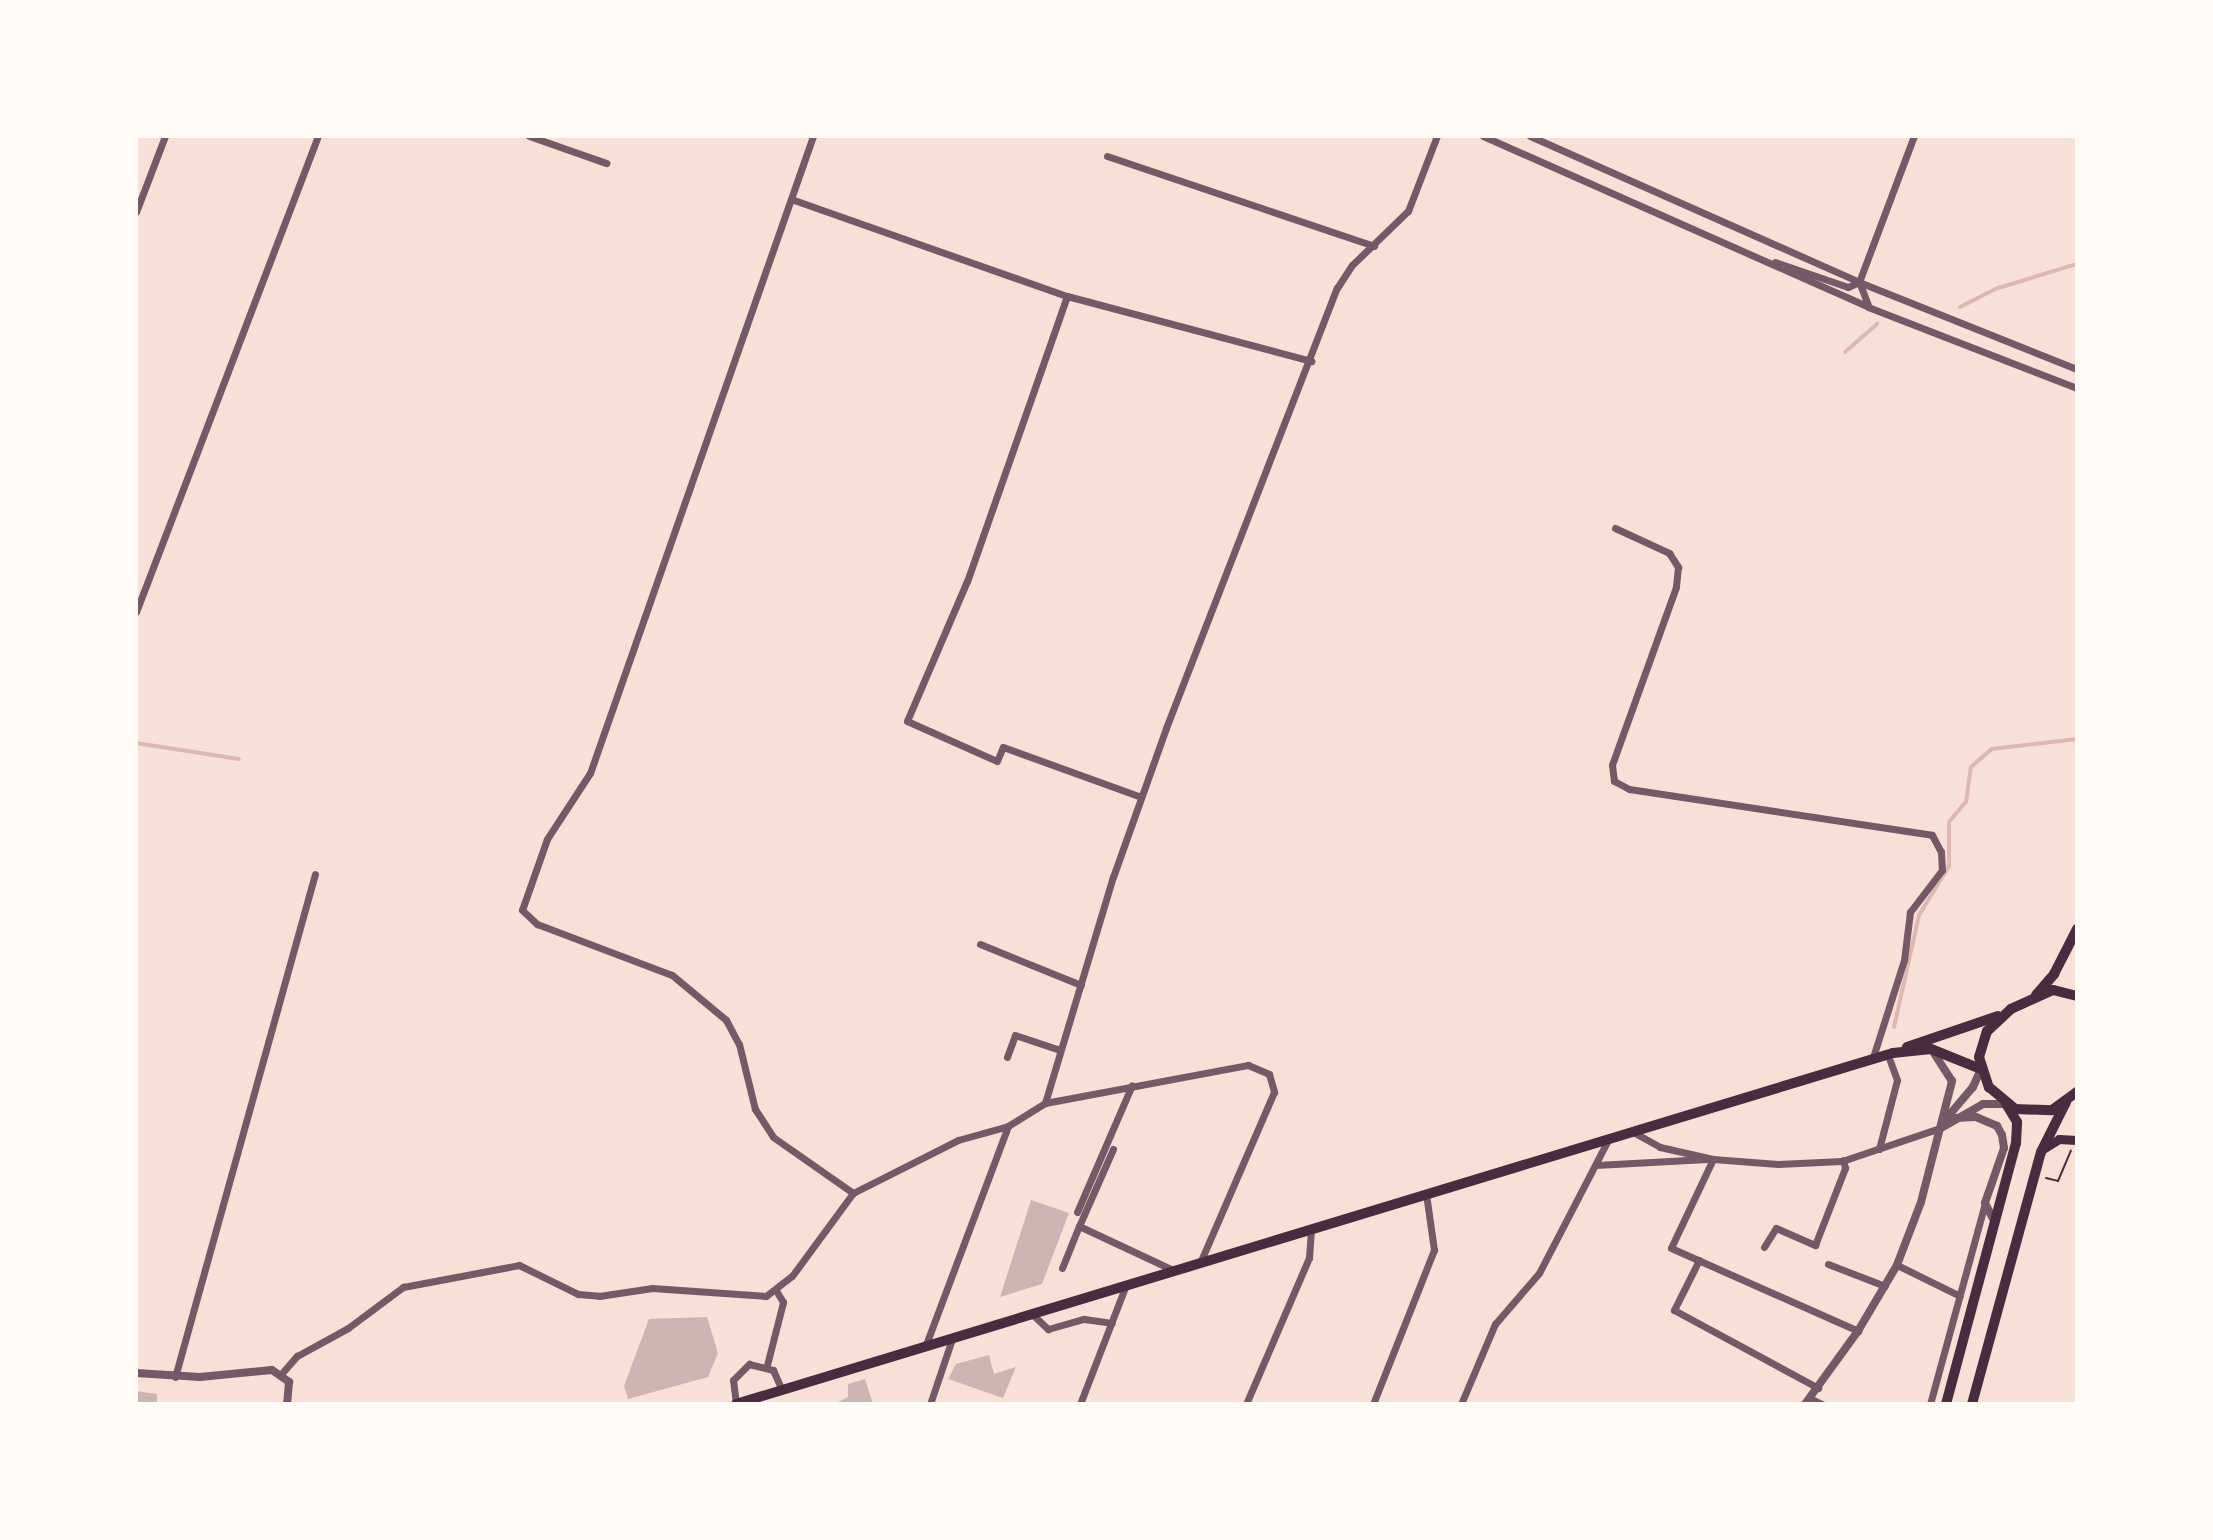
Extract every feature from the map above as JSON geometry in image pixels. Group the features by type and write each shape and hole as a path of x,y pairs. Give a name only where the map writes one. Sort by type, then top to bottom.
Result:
{"main road":[{"path":"2035,996 2054,974 2077,929"},
{"path":"736,1404 1872,1060 2004,1014 2035,996 2053,990 2077,996"},
{"path":"1981,1069 1985,1036 2004,1014"},
{"path":"1891,1054 1931,1049 1981,1069 2006,1104 2018,1132 1946,1404"},
{"path":"1972,1404 2041,1152 2066,1102 2077,1092"},
{"path":"2006,1104 2037,1112 2066,1102"},
{"path":"2041,1152 2059,1139 2077,1140"}],"street":[{"path":"136,212 165,136"},
{"path":"136,612 318,136"},
{"path":"529,136 606,163"},
{"path":"813,136 590,773 547,839 522,910 537,924 672,975 726,1020 739,1044 755,1109 773,1137 853,1193"},
{"path":"1045,1103 1141,797 1341,279 1408,211 1437,136"},
{"path":"1483,136 1871,308 2077,388"},
{"path":"1530,136 1859,282 2077,369"},
{"path":"1871,308 1860,294 1859,282 1914,136"},
{"path":"1107,156 1374,246"},
{"path":"791,199 1067,296 1311,361"},
{"path":"1759,258 1848,287 1859,282"},
{"path":"1067,296 967,581 907,721 997,761 1003,747 1141,797"},
{"path":"1615,528 1669,553 1678,567 1676,587 1612,765 1614,781 1629,789 1932,835 1941,852 1942,870 1910,912 1904,960 1872,1060"},
{"path":"175,1377 315,874"},
{"path":"980,944 1081,985"},
{"path":"1007,1057 1015,1035 1060,1050"},
{"path":"1822,1404 1807,1401 1858,1331 1897,1265 1941,1123 1952,1081 1942,1059 1931,1049"},
{"path":"1879,1149 1897,1080 1891,1054"},
{"path":"136,1373 175,1377 282,1373 297,1356 348,1328 403,1287 519,1265 578,1294 599,1296 652,1288 766,1296 777,1292 853,1193 958,1140 1008,1126 1045,1103 1248,1065 1269,1074 1274,1092 1200,1263"},
{"path":"1941,1123 1973,1087 1981,1069"},
{"path":"1077,1212 1132,1085"},
{"path":"1596,1165 1713,1159 1778,1164 1843,1160 1879,1149 1983,1104 2006,1104"},
{"path":"1930,1404 1985,1203 2004,1148 1997,1126 1976,1117 1956,1118"},
{"path":"925,1347 1008,1126"},
{"path":"1633,1132 1660,1147 1713,1159"},
{"path":"1461,1404 1495,1324 1539,1273 1608,1140"},
{"path":"1062,1268 1113,1149"},
{"path":"1713,1159 1671,1248 1858,1331"},
{"path":"1764,1247 1776,1228 1815,1245 1845,1168 1843,1160"},
{"path":"1373,1404 1434,1250 1426,1194"},
{"path":"1974,1245 1995,1223 1985,1203"},
{"path":"1079,1226 1175,1271"},
{"path":"1246,1404 1309,1258 1311,1229"},
{"path":"1699,1260 1674,1310 1818,1388"},
{"path":"1828,1264 1885,1286"},
{"path":"1897,1265 1960,1296"},
{"path":"1080,1404 1126,1285"},
{"path":"777,1292 783,1302 767,1365 782,1390"},
{"path":"1033,1315 1048,1329 1084,1319 1112,1323"},
{"path":"930,1404 952,1339"},
{"path":"736,1404 731,1385 735,1375 749,1364 767,1365"},
{"path":"282,1373 289,1382 287,1404"}],"path":[{"path":"2058,1181 2067,1153 2077,1150"}],"building":[{"path":"1031,1200 1069,1213 1042,1284 1000,1297"},
{"path":"707,1317 718,1353 708,1377 628,1399 624,1386 649,1319"},
{"path":"989,1355 994,1374 1016,1367 1003,1398 948,1379 956,1364"},
{"path":"865,1379 873,1404 834,1404 848,1397 848,1384"},
{"path":"136,1391 157,1394 157,1404 136,1404"}],"waterway":[{"path":"1960,307 1995,289 2077,264"},
{"path":"1845,352 1877,324"},
{"path":"1894,1027 1919,915 1949,866 1949,822 1966,802 1971,767 1992,749 2077,739"},
{"path":"136,743 239,759"}]}
